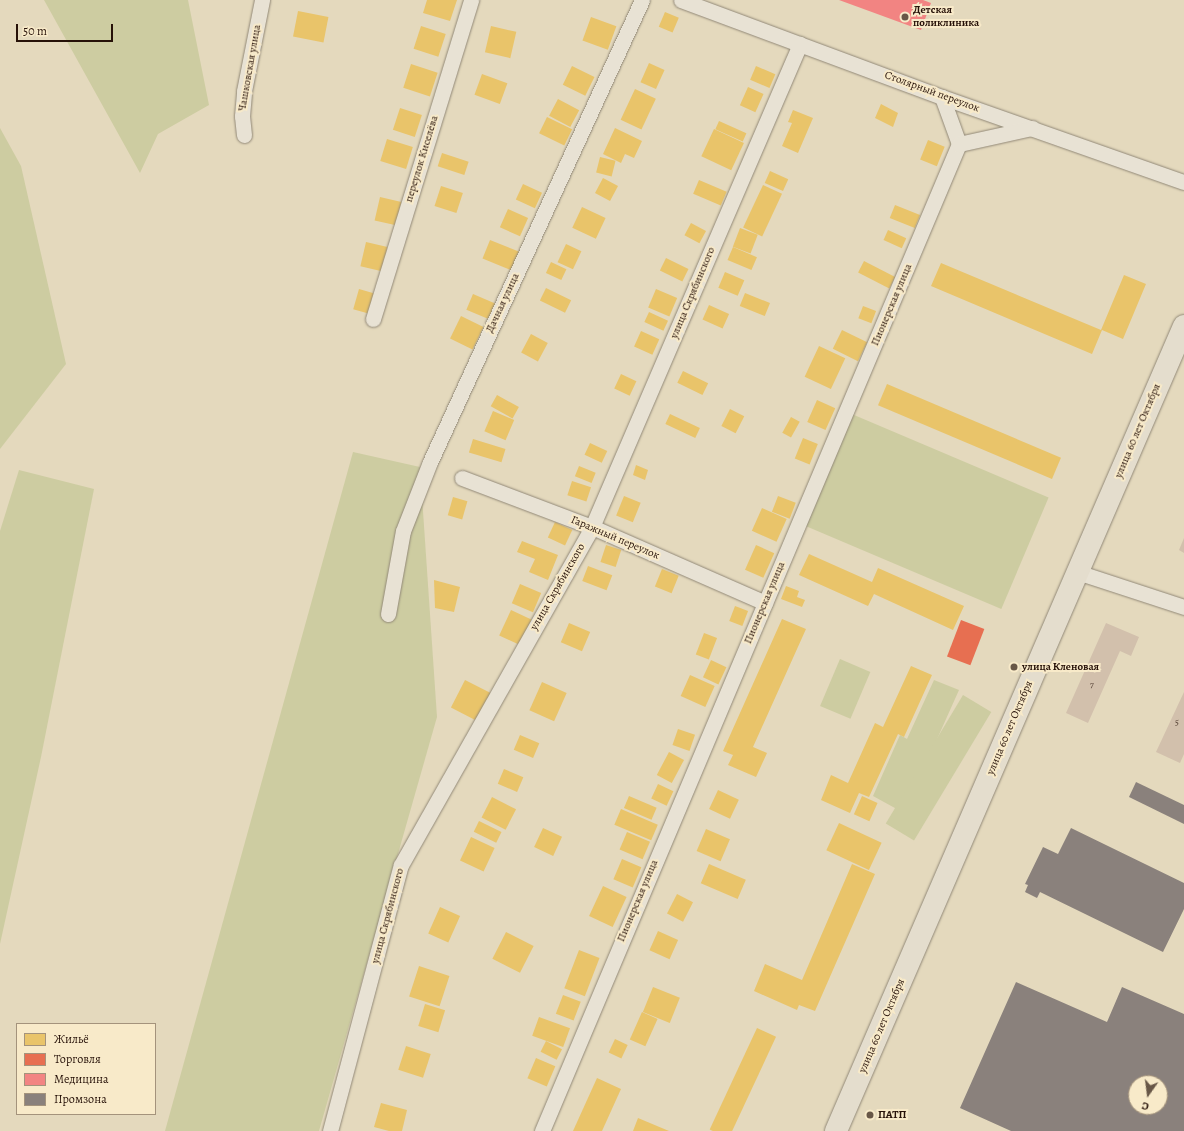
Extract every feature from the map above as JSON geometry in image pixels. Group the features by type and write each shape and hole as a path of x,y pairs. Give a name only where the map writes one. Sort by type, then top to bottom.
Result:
{"main road":[{"name":"улица 60 лет Октября","path":"836,1131 1184,326"}],"street":[{"name":"Чашковская улица","path":"244,135 242,116 244,91 262,0"},
{"name":"переулок Киселёва","path":"373,319 471,0"},
{"name":"Дачная улица","path":"388,614 403,531 430,462 642,0"},
{"name":"Столярный переулок","path":"681,0 942,97 1184,182"},
{"name":"улица Скрябинского","path":"330,1131 401,865 592,527 800,44"},
{"path":"942,97 959,144 1032,128"},
{"name":"Пионерская улица","path":"542,1131 959,144"},
{"name":"Гаражный переулок","path":"462,478 592,527 765,603"},
{"path":"1078,572 1184,607"}],"green space":[{"path":"44,0 188,0 209,105 158,134 140,173"},
{"path":"0,128 21,166 66,364 0,449"},
{"path":"847,412 1049,498 1001,609 800,523"},
{"path":"353,452 420,467 437,717 319,1131 165,1131"},
{"path":"19,470 94,489 41,757 0,944 0,531"},
{"path":"840,659 870,672 850,719 820,706"},
{"path":"934,680 959,690 904,813 873,796 900,735 907,739"},
{"path":"963,695 991,712 914,841 886,824"}],"building: Жильё":[{"path":"427,0 457,0 450,21 423,13"},
{"path":"298,11 328,17 323,42 293,37"},
{"path":"665,12 679,18 673,33 659,27"},
{"path":"591,17 616,26 608,50 582,40"},
{"path":"421,26 446,34 438,57 414,49"},
{"path":"491,26 516,32 510,58 485,52"},
{"path":"649,63 665,70 656,89 640,82"},
{"path":"411,64 438,73 430,96 403,88"},
{"path":"572,66 594,77 585,96 563,85"},
{"path":"756,66 775,74 769,88 750,80"},
{"path":"482,74 507,83 500,104 474,95"},
{"path":"748,87 764,94 755,112 740,105"},
{"path":"635,89 656,99 641,130 621,120"},
{"path":"558,99 579,110 570,127 549,116"},
{"path":"881,104 898,113 893,127 875,118"},
{"path":"400,108 422,115 415,137 393,130"},
{"path":"793,110 813,118 798,153 782,146 792,123 788,122"},
{"path":"547,117 572,129 564,145 539,133"},
{"path":"719,121 746,133 743,141 715,129"},
{"path":"615,128 642,141 634,158 625,154 621,163 603,154"},
{"path":"714,129 744,143 731,170 701,156"},
{"path":"387,139 413,147 406,169 380,161"},
{"path":"928,140 945,147 937,166 920,159"},
{"path":"442,153 469,162 464,175 438,166"},
{"path":"600,157 616,161 612,176 596,173"},
{"path":"770,171 788,179 783,191 765,183"},
{"path":"603,178 618,186 610,201 595,193"},
{"path":"699,180 727,192 721,206 693,194"},
{"path":"523,184 542,193 535,208 516,199"},
{"path":"763,185 782,194 762,236 743,228"},
{"path":"441,186 463,193 456,213 435,206"},
{"path":"380,197 401,202 396,225 375,220"},
{"path":"895,205 920,215 915,228 890,218"},
{"path":"582,207 606,218 596,239 572,228"},
{"path":"508,209 528,218 520,236 500,227"},
{"path":"691,223 706,231 699,243 684,235"},
{"path":"740,228 758,235 751,253 733,247"},
{"path":"888,230 906,238 902,248 884,240"},
{"path":"490,240 519,252 511,270 483,259"},
{"path":"366,242 387,247 382,271 360,266"},
{"path":"566,244 581,251 573,269 558,262"},
{"path":"733,247 757,257 751,270 728,260"},
{"path":"666,258 688,269 682,282 660,271"},
{"path":"864,261 895,277 889,288 858,273"},
{"path":"551,262 566,269 561,280 546,273"},
{"path":"941,263 1101,330 1124,275 1146,284 1123,339 1102,330 1092,354 931,286"},
{"path":"725,272 744,280 738,296 718,288"},
{"path":"546,288 571,300 565,313 540,301"},
{"path":"359,289 383,296 377,316 353,309"},
{"path":"656,289 677,298 669,316 648,307"},
{"path":"745,293 770,303 765,316 740,306"},
{"path":"473,294 497,304 490,320 466,310"},
{"path":"709,305 729,314 723,329 702,320"},
{"path":"863,306 876,311 871,323 858,318"},
{"path":"649,312 668,321 663,331 644,322"},
{"path":"461,316 483,327 473,349 450,338"},
{"path":"842,330 867,342 858,361 833,349"},
{"path":"641,331 659,339 652,355 634,347"},
{"path":"531,334 548,343 538,361 521,353"},
{"path":"819,346 845,358 831,389 805,377"},
{"path":"683,371 708,383 702,395 677,383"},
{"path":"621,374 636,381 630,396 614,389"},
{"path":"887,384 1061,458 1052,479 878,405"},
{"path":"497,395 519,407 513,418 491,406"},
{"path":"817,400 835,408 826,430 807,422"},
{"path":"730,409 744,416 736,433 721,426"},
{"path":"493,411 514,420 506,440 484,431"},
{"path":"670,414 700,428 695,438 665,424"},
{"path":"791,417 800,422 791,438 782,433"},
{"path":"803,438 818,444 810,464 795,458"},
{"path":"473,439 506,449 501,462 469,452"},
{"path":"590,443 607,451 602,463 585,455"},
{"path":"636,465 648,470 645,480 633,475"},
{"path":"579,466 596,473 592,483 575,476"},
{"path":"572,481 591,487 586,501 567,495"},
{"path":"624,496 641,503 633,522 616,515"},
{"path":"778,496 796,503 790,519 772,512"},
{"path":"453,497 467,501 462,519 448,515"},
{"path":"762,508 787,519 776,542 752,531"},
{"path":"555,522 572,530 565,545 548,537"},
{"path":"522,541 558,555 548,580 529,572 535,559 517,552"},
{"path":"606,545 621,550 616,567 600,562"},
{"path":"756,545 774,553 763,578 745,570"},
{"path":"809,554 872,582 878,568 964,606 953,630 874,594 868,606 799,575"},
{"path":"588,566 612,575 607,590 582,581"},
{"path":"662,569 679,576 672,593 655,587"},
{"path":"434,580 460,587 454,612 435,608"},
{"path":"520,584 541,593 533,612 512,603"},
{"path":"786,586 799,591 797,597 805,600 802,607 781,599"},
{"path":"735,606 748,611 742,626 729,621"},
{"path":"511,610 532,620 520,645 499,635"},
{"path":"782,619 806,629 753,747 767,753 756,777 728,765 733,755 723,751"},
{"path":"569,623 590,632 582,651 561,642"},
{"path":"704,633 717,638 709,659 696,654"},
{"path":"711,660 726,667 718,684 703,677"},
{"path":"911,666 932,675 904,737 898,734 869,797 859,793 850,813 821,800 831,775 848,783 875,723 883,727"},
{"path":"690,675 715,686 705,707 681,696"},
{"path":"465,680 493,694 479,722 451,708"},
{"path":"542,682 567,693 554,721 529,710"},
{"path":"678,729 695,735 689,751 672,745"},
{"path":"520,735 539,743 533,758 514,750"},
{"path":"669,752 684,760 672,783 657,775"},
{"path":"504,769 523,777 517,792 498,784"},
{"path":"658,784 673,791 667,806 651,799"},
{"path":"718,790 739,800 730,819 709,809"},
{"path":"629,796 657,808 652,820 624,808"},
{"path":"862,796 878,803 869,821 854,814"},
{"path":"492,797 516,809 506,830 482,817"},
{"path":"621,809 658,825 651,840 614,825"},
{"path":"479,821 501,832 496,843 474,832"},
{"path":"839,823 882,843 869,870 826,850"},
{"path":"543,828 562,837 553,856 534,847"},
{"path":"706,829 730,839 721,861 697,851"},
{"path":"627,832 650,842 643,859 620,849"},
{"path":"471,837 495,848 484,872 460,861"},
{"path":"622,859 641,867 633,887 613,879"},
{"path":"709,864 746,880 738,899 701,883"},
{"path":"852,864 875,874 815,1011 799,1005 797,1010 754,991 765,964 802,980"},
{"path":"603,886 627,897 613,927 589,916"},
{"path":"677,894 693,902 683,922 667,914"},
{"path":"440,907 460,916 448,942 428,933"},
{"path":"658,931 678,940 670,959 649,950"},
{"path":"506,932 534,946 520,973 492,959"},
{"path":"579,950 600,958 585,996 564,988"},
{"path":"419,966 449,976 440,1006 409,996"},
{"path":"653,987 680,998 670,1023 643,1012"},
{"path":"563,995 581,1002 574,1020 556,1014"},
{"path":"425,1004 445,1010 438,1032 418,1026"},
{"path":"642,1012 658,1019 645,1046 630,1039"},
{"path":"539,1017 570,1028 563,1047 532,1036"},
{"path":"757,1028 776,1037 732,1131 713,1131 710,1130"},
{"path":"615,1039 628,1045 621,1059 609,1053"},
{"path":"546,1041 562,1049 557,1060 541,1052"},
{"path":"406,1046 431,1054 423,1078 398,1070"},
{"path":"536,1058 555,1066 547,1086 527,1078"},
{"path":"597,1078 621,1089 602,1131 573,1131"},
{"path":"381,1103 407,1110 402,1131 389,1131 374,1127"},
{"path":"638,1118 669,1131 633,1131"}],"building: Торговля":[{"path":"961,620 984,629 970,665 947,656"}],"building: Медицина":[{"name":"Детская поликлиника","path":"839,0 923,0 931,3 921,30"}],"building: Промзона":[{"path":"1136,782 1184,805 1184,824 1129,797"},
{"path":"1071,828 1184,883 1184,909 1163,952 1040,892 1037,898 1025,892 1028,885 1025,884 1043,847 1058,854"},
{"path":"1016,982 1107,1022 1122,987 1184,1014 1184,1131 1011,1131 960,1108"}],"building: Прочее":[{"path":"1184,538 1184,553 1179,550"},
{"path":"1106,623 1139,637 1131,656 1120,651 1088,723 1066,713"},
{"path":"1184,692 1184,754 1180,763 1156,752"}],"place":[{"name":"Детская поликлиника","path":"905,17"},
{"name":"улица Кленовая","path":"1014,667"},
{"name":"ПАТП","path":"870,1115"}]}
